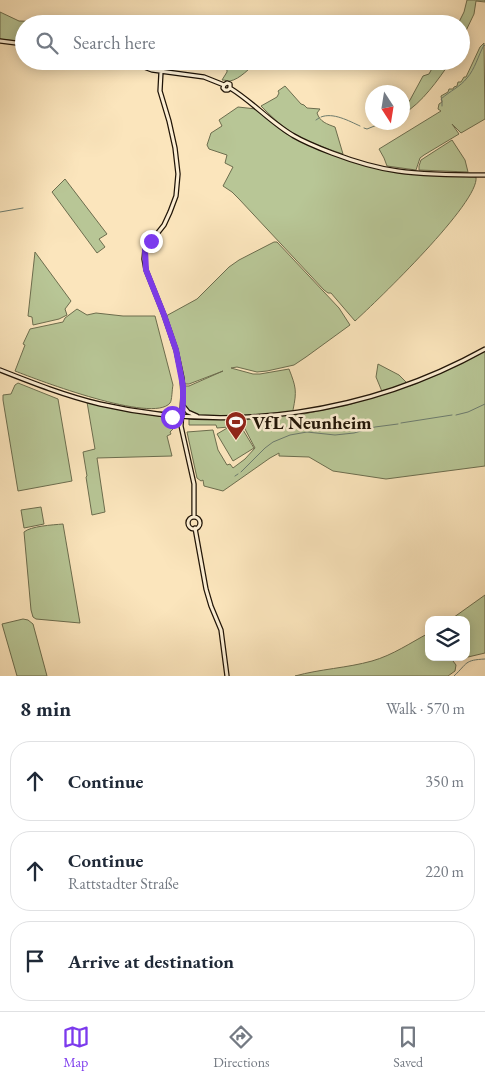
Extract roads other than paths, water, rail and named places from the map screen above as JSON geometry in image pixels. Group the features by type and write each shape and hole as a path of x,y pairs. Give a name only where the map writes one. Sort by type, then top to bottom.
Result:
{"street":[{"path":"0,41 15,43"},
{"path":"152,70 204,77 224,85 223,88 225,90 230,88 242,95 275,123 294,136 311,145 364,164 397,171 439,175 485,176"},
{"path":"161,72 160,91 175,148 178,174 176,196 170,212 164,225 145,250 144,259 146,270 164,315 178,359 183,386 181,426 194,484 194,517"},
{"path":"0,370 77,398 117,407 182,416 231,418 271,416 358,400 420,380 485,349"},
{"path":"183,401 184,408 188,412 200,417"},
{"path":"167,414 176,418 181,426"},
{"path":"198,518 200,522 195,528 190,528 188,519 198,518"},
{"path":"195,528 206,589 221,630 227,676"}],"waterway":[{"path":"442,101 441,99 461,84 470,74 485,46"},
{"path":"321,117 336,116 360,126"},
{"path":"0,212 23,208"},
{"path":"456,415 485,404"},
{"path":"401,423 452,415"},
{"path":"241,472 265,448 273,442 290,435 307,432 335,435 398,424"},
{"path":"454,676 470,661 485,659"}],"place":[{"name":"VfL Neunheim","path":"236,441"}]}
